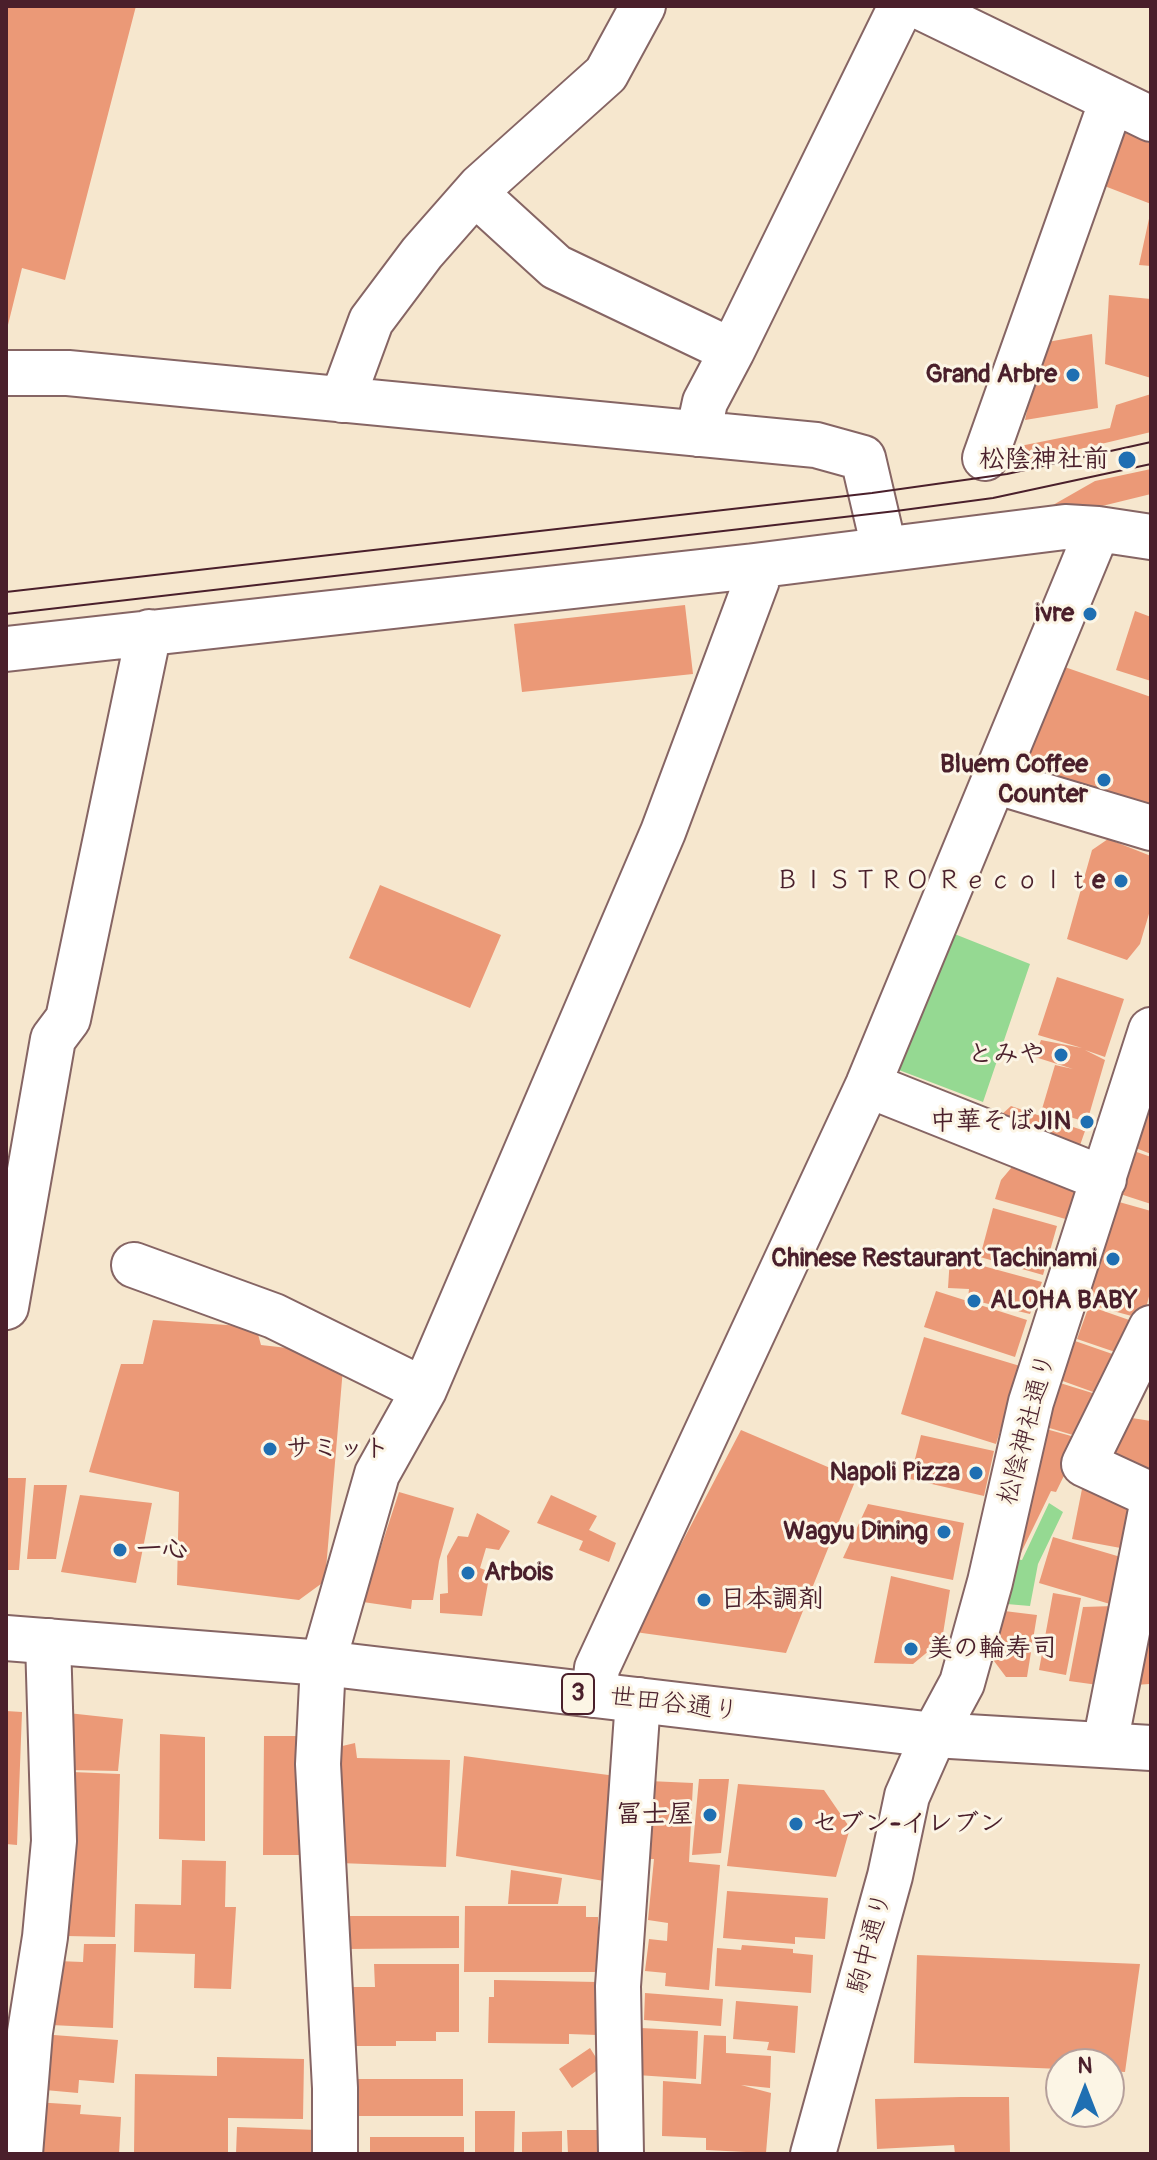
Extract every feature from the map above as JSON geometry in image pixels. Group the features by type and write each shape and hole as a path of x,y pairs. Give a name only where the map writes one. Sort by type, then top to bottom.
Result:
{"street":[{"path":"342,400 371,321 422,253 480,187 606,74 643,6"},
{"path":"698,434 705,402 901,6"},
{"path":"918,6 1151,119"},
{"path":"985,458 1112,100"},
{"path":"476,194 556,267 732,351"},
{"path":"6,373 68,373 816,445 863,458 884,548"},
{"path":"6,649 754,566 1065,527 1151,537"},
{"path":"594,1695 597,1668 868,1085 1098,529"},
{"path":"335,2154 335,2088 318,1764 323,1663 377,1474 424,1390 663,832 757,580 754,566"},
{"path":"6,1307 53,1039 68,1019 149,632"},
{"path":"994,781 1151,828"},
{"name":"松陰神社通り","path":"934,1735 962,1683 990,1582 1031,1402 1151,1030"},
{"path":"868,1085 1104,1179"},
{"path":"134,1265 274,1316 424,1390"},
{"path":"1151,1328 1084,1464 1151,1495"},
{"path":"1105,1744 1151,1510"},
{"path":"20,2154 30,2032 45,1937 54,1841 27,1639"},
{"name":"世田谷通り","path":"27,1639 323,1663 934,1735 1151,1748"},
{"path":"621,2154 618,1986 638,1700"},
{"name":"駒中通り","path":"813,2154 890,1876 907,1796 934,1735"}],"green space":[{"path":"947,931 1030,964 983,1102 891,1067"},
{"path":"1049,1503 1063,1512 1038,1564 1030,1606 995,1603 1005,1558 1022,1560"}],"building":[{"path":"6,6 136,6 65,280 22,268 7,329"},
{"path":"1113,127 1151,144 1151,204 1089,180"},
{"path":"1150,214 1151,266 1139,265"},
{"path":"1109,295 1151,299 1151,378 1105,364"},
{"path":"1092,334 1098,408 1025,420 1042,343"},
{"path":"1151,394 1151,432 1055,455 997,464 995,451 1110,428 1116,405"},
{"path":"1151,469 1151,494 1098,507 1039,513 1095,481"},
{"path":"685,605 693,674 522,692 514,624"},
{"path":"1135,611 1151,617 1151,681 1116,670"},
{"path":"1056,664 1151,697 1151,811 1021,765"},
{"path":"1108,839 1151,856 1151,907 1140,944 1127,960 1067,939 1092,850"},
{"path":"380,885 501,935 470,1008 349,958"},
{"path":"1057,977 1124,999 1105,1057 1085,1050 1105,1060 1087,1122 1042,1109 1055,1065 1073,1069 1035,1057 1041,1040 1082,1048 1038,1035"},
{"path":"1151,1070 1151,1154 1123,1143"},
{"path":"1011,1106 1085,1131 1078,1151 1000,1116"},
{"path":"1128,1149 1151,1157 1151,1204 1114,1192"},
{"path":"1012,1167 1079,1186 1069,1220 995,1199 1001,1180"},
{"path":"1112,1200 1151,1211 1151,1289 1143,1319 1083,1303"},
{"path":"993,1208 1057,1226 1043,1275 980,1257"},
{"path":"950,1257 1042,1282 1030,1314 968,1299 969,1289 948,1288"},
{"path":"936,1291 1027,1320 1015,1357 924,1327"},
{"path":"1089,1306 1135,1322 1121,1354 1077,1339"},
{"path":"153,1320 256,1327 261,1345 314,1351 343,1368 325,1581 299,1600 177,1585 179,1492 89,1472 121,1364 143,1364"},
{"path":"924,1337 1020,1366 996,1444 901,1414"},
{"path":"1075,1341 1121,1357 1107,1397 1060,1380"},
{"path":"1060,1383 1102,1396 1083,1438 1046,1427"},
{"path":"1119,1416 1151,1421 1151,1479 1110,1473"},
{"path":"1046,1429 1082,1439 1056,1492 1051,1491 1020,1555 1012,1552"},
{"path":"741,1430 856,1479 786,1653 635,1632"},
{"path":"921,1435 994,1451 984,1496 910,1479"},
{"path":"6,1478 26,1478 19,1570 6,1570"},
{"path":"34,1485 67,1485 56,1559 27,1559"},
{"path":"1082,1489 1136,1500 1126,1549 1072,1539"},
{"path":"399,1492 454,1508 439,1561 433,1600 412,1600 411,1609 363,1602"},
{"path":"80,1495 152,1503 136,1583 61,1572"},
{"path":"551,1495 597,1516 589,1530 616,1543 609,1562 579,1550 583,1541 537,1523"},
{"path":"868,1504 964,1523 953,1580 843,1558"},
{"path":"477,1513 510,1531 499,1550 486,1548 480,1568 490,1572 482,1616 440,1613 440,1594 448,1593 447,1556 458,1536 468,1537"},
{"path":"1053,1537 1124,1558 1110,1604 1039,1583"},
{"path":"891,1576 950,1590 942,1640 913,1664 874,1663"},
{"path":"1053,1593 1081,1598 1066,1675 1039,1670"},
{"path":"1151,1605 1149,1684 1122,1686"},
{"path":"1114,1606 1098,1685 1069,1681 1083,1607"},
{"path":"996,1610 1037,1615 1027,1677 1006,1677 988,1653"},
{"path":"6,1711 22,1712 17,1845 6,1844"},
{"path":"68,1713 123,1719 118,1771 69,1770"},
{"path":"160,1734 205,1737 205,1841 159,1839"},
{"path":"264,1736 303,1736 305,1855 263,1855"},
{"path":"355,1743 357,1758 450,1760 446,1867 339,1863 334,1748"},
{"path":"464,1756 616,1776 604,1881 456,1856"},
{"path":"72,1772 120,1774 115,1937 67,1936"},
{"path":"699,1779 729,1779 721,1853 692,1855"},
{"path":"649,1781 693,1783 689,1862 720,1865 709,1990 665,1986 666,1973 645,1971 649,1939 667,1941 668,1923 648,1920 654,1859 642,1859"},
{"path":"738,1784 824,1790 850,1828 836,1877 727,1866"},
{"path":"182,1860 226,1861 225,1907 236,1907 231,1989 194,1988 195,1954 134,1952 135,1904 181,1905"},
{"path":"511,1870 562,1878 558,1904 508,1904"},
{"path":"727,1891 828,1898 825,1939 795,1937 795,1944 723,1938"},
{"path":"465,1906 586,1906 586,1917 598,1917 598,1972 464,1972"},
{"path":"345,1916 459,1916 459,1948 345,1949"},
{"path":"84,1944 116,1944 113,2028 51,2025 57,1961 83,1962"},
{"path":"742,1945 793,1949 793,1953 813,1955 811,1993 715,1986 717,1948 741,1950"},
{"path":"917,1955 1140,1964 1125,2072 1125,2048 1045,2048 1045,2068 914,2063"},
{"path":"374,1964 459,1964 459,2032 436,2032 436,2041 396,2041 396,2046 349,2046 349,1987 375,1987"},
{"path":"494,1980 597,1982 597,2035 569,2034 569,2044 488,2043 489,1997 494,1997"},
{"path":"645,1993 723,1999 721,2026 644,2020"},
{"path":"736,2001 798,2006 795,2053 767,2050 769,2042 733,2039"},
{"path":"641,2028 698,2031 696,2079 637,2075"},
{"path":"41,2034 118,2040 114,2083 79,2080 78,2093 34,2089"},
{"path":"704,2035 726,2036 726,2053 771,2056 770,2088 741,2085 771,2093 766,2153 706,2150 706,2138 662,2136 663,2081 701,2084"},
{"path":"590,2048 602,2067 572,2088 559,2069"},
{"path":"217,2057 304,2059 303,2119 228,2118 228,2154 134,2154 135,2074 217,2076"},
{"path":"355,2079 463,2079 463,2116 355,2116"},
{"path":"1009,2097 1010,2154 955,2154 954,2145 877,2149 875,2099"},
{"path":"35,2102 81,2105 80,2114 121,2117 119,2154 31,2154"},
{"path":"475,2111 515,2111 514,2154 475,2154"},
{"path":"237,2127 317,2130 316,2154 236,2154"},
{"path":"567,2130 601,2130 601,2154 568,2154"},
{"path":"562,2131 562,2154 522,2154 522,2132"},
{"path":"370,2137 464,2137 464,2154 370,2154"}],"tram line":[{"path":"6,592 872,493 1007,474 1151,442"},
{"path":"6,614 896,511 993,498 1151,464"}],"place":[{"name":"Grand Arbre","path":"1073,375"},
{"name":"松陰神社前","path":"1127,460"},
{"name":"ivre","path":"1090,614"},
{"name":"Bluem Coffee Counter","path":"1104,780"},
{"name":"ＢＩＳＴＲＯ Ｒｅｃｏｌｔe","path":"1121,881"},
{"name":"とみや","path":"1061,1055"},
{"name":"中華そばJIN","path":"1087,1122"},
{"name":"Chinese Restaurant Tachinami","path":"1113,1259"},
{"name":"ALOHA BABY","path":"974,1301"},
{"name":"サミット","path":"270,1449"},
{"name":"Napoli Pizza","path":"976,1473"},
{"name":"Wagyu Dining","path":"944,1532"},
{"name":"一心","path":"120,1550"},
{"name":"Arbois","path":"468,1573"},
{"name":"日本調剤","path":"704,1600"},
{"name":"美の輪寿司","path":"911,1649"},
{"name":"冨士屋","path":"710,1815"},
{"name":"セブン-イレブン","path":"796,1824"}]}
